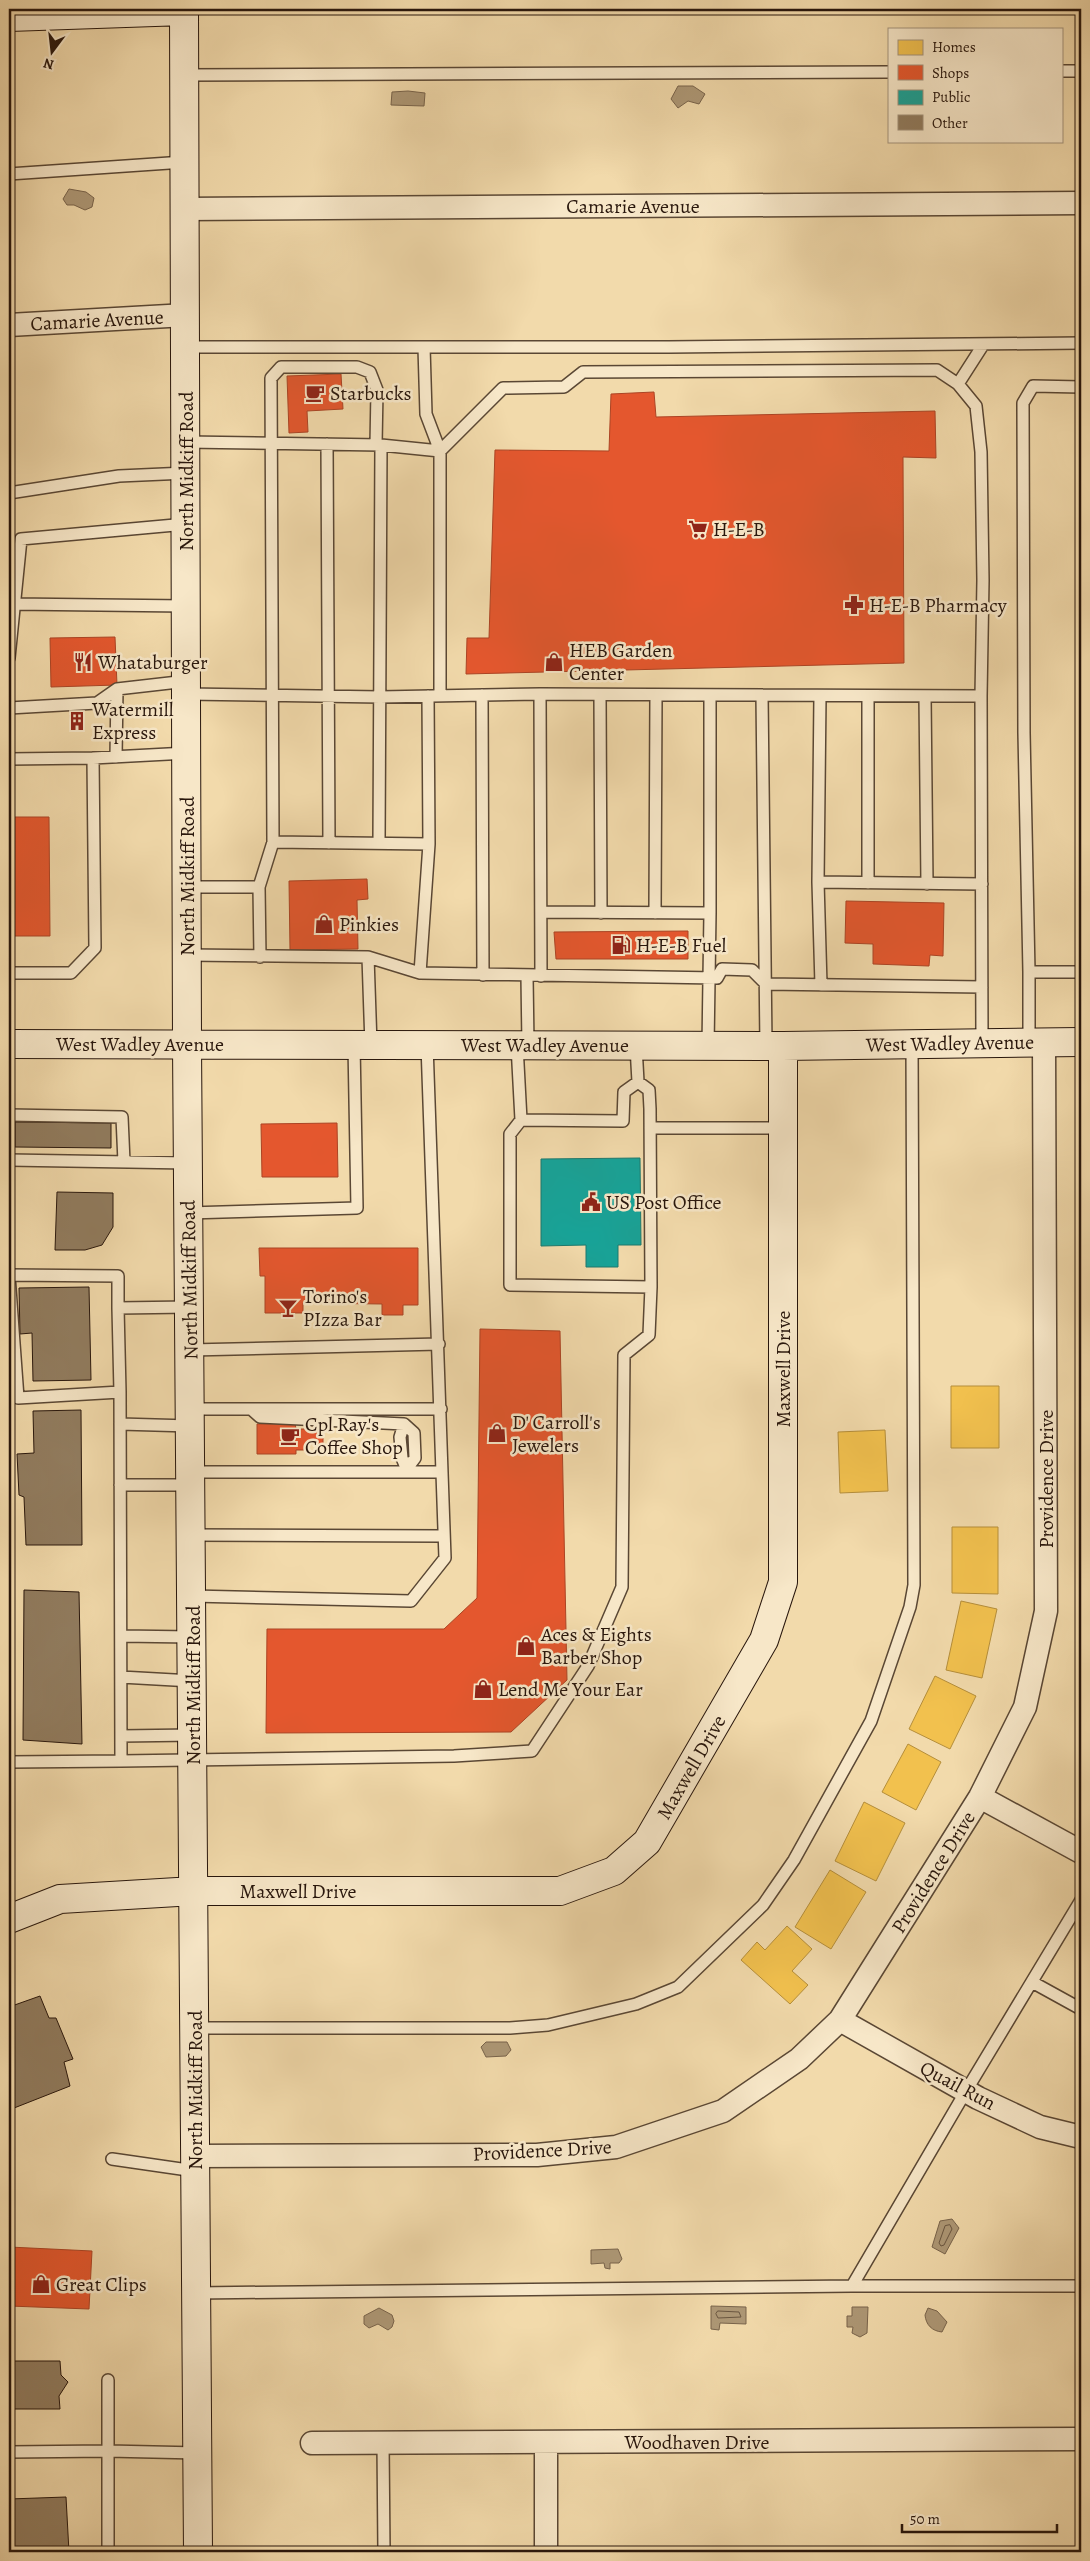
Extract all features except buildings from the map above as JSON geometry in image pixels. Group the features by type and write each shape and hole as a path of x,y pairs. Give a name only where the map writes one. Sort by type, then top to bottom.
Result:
{"main road":[{"path":"9,17 184,10"},
{"name":"North Midkiff Road","path":"184,10 187,1044 191,1350 198,2552"},
{"name":"West Wadley Avenue","path":"9,1044 775,1046 1081,1042"},
{"name":"Maxwell Drive","path":"9,1919 60,1899 194,1891 560,1891 614,1871 647,1842 764,1640 783,1582 783,1128 775,1046"}],"street":[{"name":"Camarie Avenue","path":"184,209 1081,203"},
{"name":"Camarie Avenue","path":"9,325 186,315"},
{"name":"Providence Drive","path":"195,2163 537,2155 616,2147 723,2111 799,2060 840,2020 980,1797 1025,1707 1046,1611 1036,1042"},
{"path":"980,1797 1081,1852"},
{"name":"Quail Run","path":"840,2020 966,2091 1040,2127 1081,2137"},
{"name":"Woodhaven Drive","path":"312,2443 1081,2439"},
{"path":"546,2442 546,2552"}],"lane":[{"path":"1062,71 1081,71"},
{"path":"184,75 888,72"},
{"path":"9,174 184,162"},
{"path":"958,384 983,344"},
{"path":"186,347 1081,344"},
{"path":"424,347 426,414 440,450 440,696"},
{"path":"260,957 259,887 273,842 271,378 281,366 357,367 370,372 377,390 379,445 379,843"},
{"path":"186,442 379,445 440,450 503,388 564,387 583,372 937,370 958,384 976,406 981,452 983,580 981,696 982,1043"},
{"path":"1036,1042 1029,972 1024,714 1023,403 1033,386 1081,387"},
{"path":"327,444 329,842"},
{"path":"9,493 119,476 186,473"},
{"path":"9,658 21,539 186,524"},
{"path":"13,604 186,606"},
{"path":"9,708 97,703 117,689 187,688 273,694 380,697 540,694 981,696"},
{"path":"116,757 117,689"},
{"path":"540,694 541,976"},
{"path":"482,695 483,975"},
{"path":"600,695 602,913"},
{"path":"654,913 656,695"},
{"path":"708,1046 710,695"},
{"path":"420,973 430,844 428,696"},
{"path":"762,696 766,984 775,1046"},
{"path":"820,696 818,882 821,985"},
{"path":"868,696 868,883"},
{"path":"925,696 927,884"},
{"path":"9,759 93,758 187,753"},
{"path":"9,974 71,972 95,948 93,758"},
{"path":"273,842 430,844"},
{"path":"818,882 982,884"},
{"path":"188,887 259,887"},
{"path":"541,912 710,913"},
{"path":"188,955 368,957 420,973 717,978 722,969 752,970 766,984 982,987"},
{"path":"188,1213 357,1208 368,957"},
{"path":"1029,972 1081,972"},
{"path":"527,976 521,1120 510,1134 510,1285 651,1287"},
{"path":"194,2028 510,2028 548,2025 618,2008 678,1987 763,1904 778,1885 794,1860 871,1721 910,1607 914,1585 912,1044"},
{"path":"192,1596 411,1601 445,1558 428,1045"},
{"path":"636,1046 638,1082"},
{"path":"521,1120 623,1121 624,1092 638,1082"},
{"path":"121,1736 193,1748 454,1756 532,1751 588,1666 622,1587 624,1355 649,1335 651,1287 649,1090 638,1082"},
{"path":"9,1115 122,1117 124,1162"},
{"path":"650,1128 783,1128"},
{"path":"9,1160 188,1164"},
{"path":"120,1392 18,1398 9,1275 118,1276 120,1392 121,1761"},
{"path":"118,1308 189,1307"},
{"path":"191,1350 439,1344"},
{"path":"120,1424 251,1409 441,1409"},
{"path":"251,1409 260,1417 404,1424 400,1437 401,1451 402,1458 408,1469"},
{"path":"120,1485 191,1478 408,1469 441,1472"},
{"path":"191,1535 443,1536"},
{"path":"121,1636 192,1637"},
{"path":"121,1677 192,1681"},
{"path":"9,1762 121,1761 193,1748"},
{"path":"852,2286 1081,1900"},
{"path":"1032,1982 1081,2009"},
{"path":"112,2159 195,2163"},
{"path":"196,2293 852,2286 1081,2286"},
{"path":"108,2380 108,2552"},
{"path":"383,2443 384,2552"},
{"path":"9,2452 108,2451 198,2453"}],"water":[{"path":"678,86 693,86 705,94 699,104 688,101 678,108 671,99"},
{"path":"392,92 425,93 424,106 391,105"},
{"path":"69,189 86,192 94,198 92,207 85,210 74,205 67,205 63,199"},
{"path":"486,2042 507,2042 511,2050 506,2056 486,2057 481,2047"},
{"path":"952,2219 959,2228 945,2254 932,2247 940,2221"},
{"path":"618,2249 622,2259 619,2263 610,2263 610,2269 605,2268 604,2263 591,2264 591,2250"},
{"path":"711,2306 746,2307 746,2324 720,2323 719,2330 711,2329"},
{"path":"852,2307 868,2307 867,2333 860,2337 852,2333 853,2327 847,2327 847,2316 852,2316"},
{"path":"379,2308 392,2315 394,2321 392,2327 388,2330 378,2324 369,2328 364,2324 364,2316"},
{"path":"928,2308 937,2311 947,2322 942,2332 932,2329 928,2325 925,2315"}],"place":[{"name":"Starbucks","path":"315,393"},
{"name":"H-E-B","path":"698,529"},
{"name":"H-E-B Pharmacy","path":"854,605"},
{"name":"Whataburger","path":"83,662"},
{"name":"HEB Garden Center","path":"554,662"},
{"name":"Watermill Express","path":"77,721"},
{"name":"Pinkies","path":"324,924"},
{"name":"H-E-B Fuel","path":"621,945"},
{"name":"US Post Office","path":"591,1202"},
{"name":"Torino's PIzza Bar","path":"288,1308"},
{"name":"D' Carroll's Jewelers","path":"497,1433"},
{"name":"Cpl Ray's Coffee Shop","path":"290,1436"},
{"name":"Aces & Eights Barber Shop","path":"526,1646"},
{"name":"Lend Me Your Ear","path":"483,1689"},
{"name":"Great Clips","path":"41,2284"}]}
